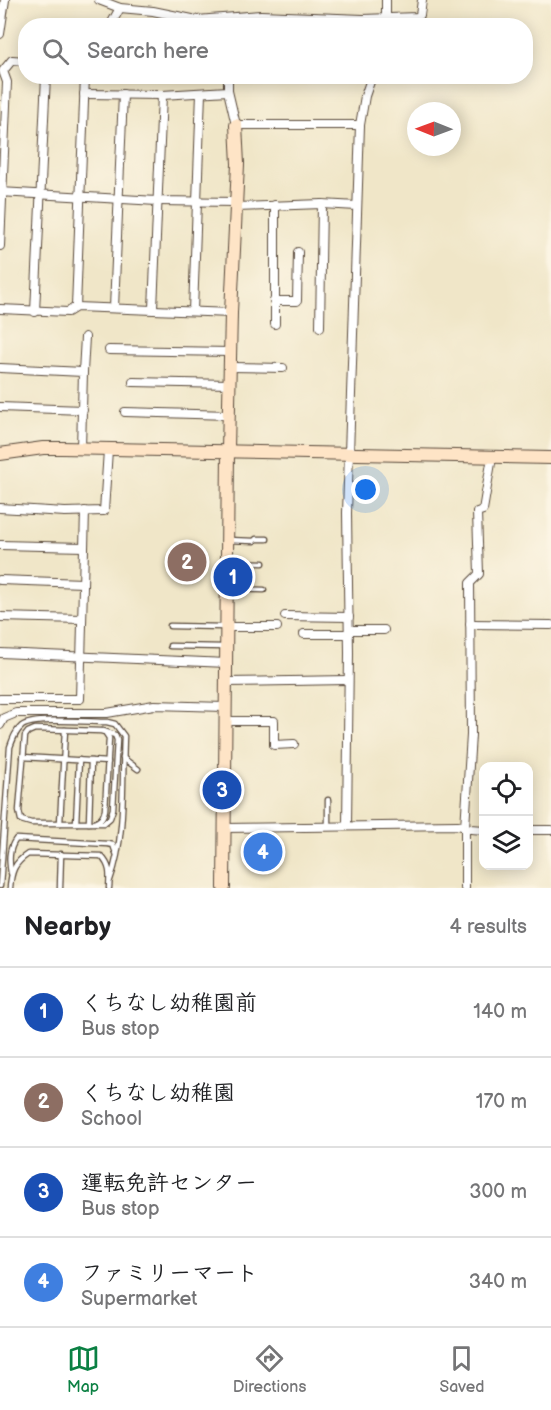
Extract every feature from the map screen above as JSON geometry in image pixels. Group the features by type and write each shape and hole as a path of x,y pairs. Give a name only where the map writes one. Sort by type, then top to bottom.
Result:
{"street":[{"path":"0,34 5,0"},
{"path":"99,0 120,8 153,11 187,18"},
{"path":"386,0 386,18"},
{"path":"409,18 417,17 421,11 422,0"},
{"path":"114,18 120,8"},
{"path":"246,18 261,15 333,18"},
{"path":"0,246 8,82 2,74 12,60 18,60"},
{"path":"35,312 46,84"},
{"path":"76,307 85,84"},
{"path":"224,888 228,450 231,313 237,204 236,125 228,84"},
{"path":"347,825 349,617 347,513 360,125 369,84"},
{"path":"84,94 162,95 228,91"},
{"path":"193,311 201,93"},
{"path":"114,308 123,94"},
{"path":"153,309 162,95"},
{"path":"236,125 360,125"},
{"path":"1,192 157,201 357,206"},
{"path":"320,327 322,204"},
{"path":"275,205 275,324"},
{"path":"274,301 297,301 298,252"},
{"path":"0,309 68,312 76,307 231,313"},
{"path":"81,449 85,337"},
{"path":"108,350 231,352"},
{"path":"231,367 283,368"},
{"path":"0,368 83,372"},
{"path":"133,382 230,384"},
{"path":"0,407 83,410"},
{"path":"125,412 229,415"},
{"path":"0,454 43,448 551,458"},
{"path":"0,508 104,512 108,450"},
{"path":"465,888 465,827 471,735 470,584 479,573 477,512 483,510 492,457"},
{"path":"0,699 80,699 86,511"},
{"path":"0,545 84,547"},
{"path":"0,580 83,583"},
{"path":"0,616 82,619"},
{"path":"285,616 349,617"},
{"path":"470,624 551,625"},
{"path":"227,627 277,627"},
{"path":"304,634 384,630"},
{"path":"0,653 226,663"},
{"path":"226,682 348,680"},
{"path":"0,725 4,718 16,712 107,713 154,705 225,707"},
{"path":"225,722 274,721 274,745 294,744"},
{"path":"225,828 458,825 479,829"},
{"path":"533,830 551,830"}],"lane":[{"path":"228,540 267,539"},
{"path":"227,562 263,563"},
{"path":"227,589 264,590"},
{"path":"170,626 227,627"},
{"path":"170,646 227,647"},
{"path":"0,886 10,747 13,737 23,725 35,721 107,722 115,724 124,736 120,838 109,888"},
{"path":"35,729 65,730 101,731 115,735 117,740 113,809 110,818 104,823 26,822 21,820 19,811 25,736 35,729"},
{"path":"60,823 65,730"},
{"path":"92,823 104,816 109,738 105,732 101,731"},
{"path":"23,757 108,762"},
{"path":"123,758 138,768"},
{"path":"76,823 79,760"},
{"path":"91,761 92,823"},
{"path":"328,800 328,826"},
{"path":"6,808 19,811"},
{"path":"10,888 9,860 12,845 16,839 108,844 113,845 117,855"},
{"path":"11,873 16,864 28,854 100,856 108,864 110,879"},
{"path":"60,888 61,854"}],"place":[{"name":"くちなし幼稚園","path":"187,562"},
{"name":"くちなし幼稚園前","path":"233,577"},
{"name":"運転免許センター","path":"222,790"},
{"name":"ファミリーマート","path":"263,852"}]}
